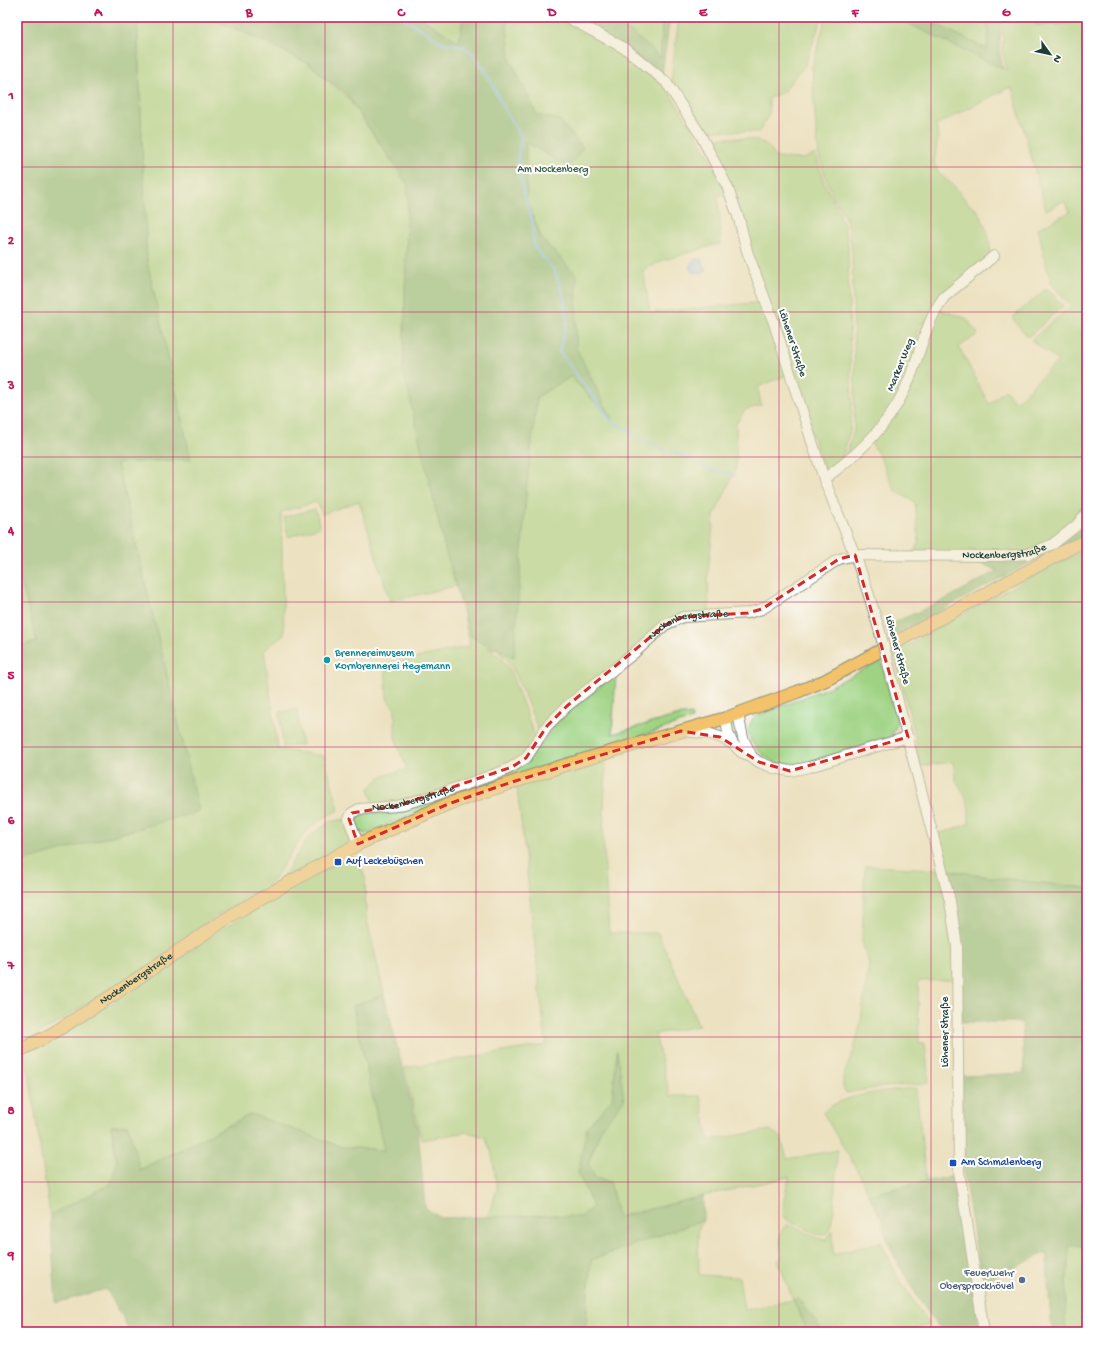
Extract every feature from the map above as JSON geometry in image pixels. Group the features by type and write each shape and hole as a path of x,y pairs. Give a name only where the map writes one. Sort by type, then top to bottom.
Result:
{"main road":[{"name":"Nockenbergstraße","path":"17,1052 53,1033 108,999 235,913 358,844 448,804 562,766 726,718 826,680 1072,547 1087,541"}],"street":[{"name":"Löhener Straße","path":"567,17 626,49 666,82 700,134 730,193 747,251 774,323 824,479 855,555 868,592 908,737 950,901 958,947 959,1171 984,1332"},
{"name":"Marker Weg","path":"824,479 855,456 891,413 907,386 930,324 944,297 994,256"},
{"name":"Nockenbergstraße","path":"358,844 349,819 352,813 358,809 397,806 411,802 448,791 512,767 526,758 548,726 567,706 633,654 665,625 683,617 748,613 762,609 839,559 855,555 984,556 1029,554 1053,544 1076,526 1087,512"},
{"path":"738,714 743,738 752,757"},
{"path":"726,718 728,733 733,744"},
{"path":"681,731 712,734 733,744 741,752 767,766 790,771 809,767 908,737"}],"highlighted area":[{"path":"855,555 908,737 790,771 759,762 720,737 681,731 512,782 448,804 358,844 349,819 352,813 397,806 512,767 526,758 547,726 567,706 665,625 683,617 748,613 762,609 839,559"}],"green space":[{"path":"17,17 137,17 147,261 191,459 117,463 199,811 25,861 17,854 17,647 37,642 17,566"},
{"path":"137,17 208,17 263,41 309,64 348,98 408,185 404,373 420,188 388,134 269,17 561,17 620,49 664,84 707,152 729,195 718,195 721,243 664,260 643,270 650,313 763,302 787,375 758,387 761,405 745,410 736,424 736,469 714,516 708,574 709,613 683,615 540,734 516,675 507,659 499,653 500,650 514,657 514,651 488,648 500,657 509,668 536,739 523,756 510,765 432,794 374,806 369,788 380,777 407,769 395,738 395,709 387,699 385,665 470,646 439,487 427,469 445,549 456,586 390,601 359,501 322,514 317,502 281,512 284,635 264,650 278,749 324,756 339,810 317,822 306,832 269,885 212,919 160,958 114,988 89,1002 56,1024 17,1045 17,854 25,861 199,811 117,463 190,459 147,261","holes":["564,367 578,385 570,377 537,397 526,493 518,598 533,400"]},
{"name":"Am Nockenberg","path":"208,17 420,17 459,42 463,17 509,17 507,25 510,58 537,115 560,120 583,148 568,167 526,142 527,201 542,239 577,275 576,348 612,419 570,377 537,397 526,493 514,657 471,637 445,549 403,370 408,185 346,94 309,64 263,41"},
{"path":"574,17 662,17 661,58 647,57"},
{"path":"599,17 632,32 661,58 662,17 670,17 662,74 586,23"},
{"path":"679,17 822,17 805,65 783,92 769,98 769,114 759,132 708,130 671,81"},
{"path":"826,17 894,17 1007,70 1002,51 1004,19 1007,17 1028,17 1036,25 1058,25 1087,20 1087,508 1073,524 1051,542 1028,551 1000,554 913,553 919,542 915,502 895,491 881,459 871,442 893,414 905,395 938,309 966,318 978,334 959,347 989,404 1005,390 1016,402 1058,361 1031,340 1071,306 1051,283 1039,231 1037,229 1070,212 1064,201 1046,210 1012,88 1008,88 936,125 938,136 934,163 939,173 956,188 967,202 978,211 988,233 990,252 981,265 941,298 927,325 921,323 916,336 923,339 909,379 898,401 877,430 861,448 844,463 854,430 855,390 852,251 850,233 846,219 833,196 825,176 819,155 816,130 812,67"},
{"path":"894,17 921,17 987,49 989,30 986,17 1007,17 1002,21 999,50 1003,69"},
{"path":"921,17 984,17 989,34 987,49"},
{"path":"1028,17 1087,17 1087,20 1058,25 1036,25"},
{"path":"720,138 744,138 763,142 770,148 776,158 803,159 816,154 824,181 840,214 847,237 848,246 852,403 850,431 840,466 824,469 711,147 714,140"},
{"path":"1047,288 1063,306 1028,337 1012,318"},
{"path":"315,509 320,527 288,537 284,517"},
{"path":"1087,525 1087,535 1042,556 890,638 886,626 942,601 998,571 976,561 1004,560 1058,544"},
{"path":"1087,548 1087,888 996,878 949,870 937,834 969,824 969,808 966,797 956,781 953,762 920,766 915,736 894,653 1006,590"},
{"path":"17,566 37,642 17,647"},
{"path":"881,661 897,721 894,731 887,739 822,760 798,765 788,765 776,763 768,758 761,753 750,739 748,732 755,717 829,687"},
{"path":"616,674 612,734 676,716 691,714 692,719 430,807 365,834 358,831 356,824 357,818 363,814 397,810 511,772 543,740 559,720"},
{"path":"297,709 302,745 283,747 280,712"},
{"path":"606,760 603,836 609,933 658,933 699,1026 655,1034 670,1096 700,1096 709,1140 770,1130 781,1137 787,1159 838,1150 835,1199 832,1218 830,1229 824,1235 809,1231 790,1222 784,1216 783,1205 789,1177 618,1217 610,1182 595,1178 588,1164 601,1129 624,1100 617,1053 612,1099 587,1127 578,1173 593,1207 580,1217 554,1215 488,1217 497,1189 492,1154 485,1137 467,1132 422,1140 404,1068 546,1045 517,787"},
{"path":"344,819 351,843 279,882 308,838 329,822"},
{"path":"353,857 358,861 365,877 366,916 384,994 353,1006 384,1150 342,1147 251,1114 139,1170 128,1125 111,1126 117,1162 111,1184 50,1215 29,1072 25,1063 17,1067 17,1059 131,992 215,933 309,878 337,863"},
{"path":"865,866 938,869 954,947 955,980 918,981 919,1044 925,1044 929,1083 876,1088 846,1093 843,1087 843,1077 853,1053 860,1026 869,963 862,942"},
{"path":"949,870 996,878 1087,888 1087,1247 1069,1244 1065,1320 1066,1332 1052,1332 1047,1252 982,1283 964,1175 962,1076 1024,1073 1022,1022 962,1022 959,930"},
{"path":"384,994 418,1131 425,1207 440,1218 554,1215 580,1217 593,1207 578,1173 587,1127 612,1099 617,1050 624,1100 601,1129 588,1164 595,1178 610,1182 618,1217 703,1196 703,1220 591,1260 585,1332 129,1332 123,1317 106,1289 56,1303 50,1215 111,1184 117,1162 111,1126 128,1125 140,1170 251,1114 342,1147 384,1150 353,1006"},
{"path":"916,1088 926,1181 869,1195 860,1175 823,1113 841,1101 853,1097"},
{"path":"957,1176 980,1332 943,1332 917,1296 895,1257 882,1226 884,1225 869,1195 926,1181"},
{"path":"703,1220 698,1230 699,1275 739,1277 744,1310 793,1300 808,1332 585,1332 591,1260"},
{"path":"787,1225 825,1240 833,1230 833,1255 881,1242 898,1278 929,1325 905,1332 823,1332 798,1299 793,1300 778,1260 782,1257 780,1240 781,1231"},
{"path":"1069,1244 1087,1247 1087,1332 1066,1332 1065,1320"},
{"path":"799,1299 823,1332 808,1332 793,1300"}],"water":[{"path":"695,259 701,259 706,272 692,272 689,268"}],"waterway":[{"path":"402,17 443,43 463,46 472,53 485,70 504,109 521,136 517,164 532,221 534,247 554,270 563,294 567,322 559,351 612,422 657,447 686,457 708,469 735,475"}],"place":[{"name":"Brennereimuseum Kornbrennerei Hegemann","path":"327,660"},
{"name":"Auf Leckebüschen","path":"338,862"},
{"name":"Am Schmalenberg","path":"953,1163"},
{"name":"Feuerwehr Obersprockhövel","path":"1022,1280"}]}
